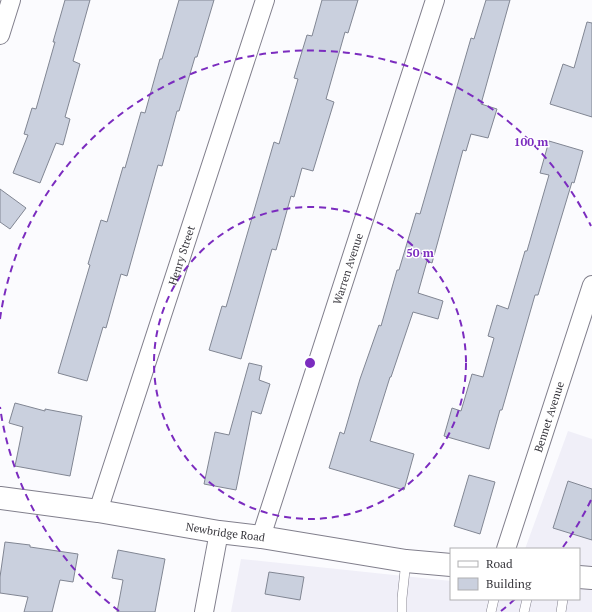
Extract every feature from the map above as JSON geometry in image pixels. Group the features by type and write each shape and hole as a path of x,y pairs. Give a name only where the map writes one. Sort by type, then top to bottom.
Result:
{"main road":[{"name":"Newbridge Road","path":"0,498 98,511 219,532 406,561 450,565"},
{"path":"580,577 592,578"}],"street":[{"path":"0,35 11,0"},
{"name":"Henry Street","path":"98,511 265,0"},
{"name":"Warren Avenue","path":"261,538 435,0"},
{"name":"Bennet Avenue","path":"506,548 592,285"},
{"path":"204,612 219,532"}],"lane":[{"path":"402,612 406,561"},
{"path":"491,612 494,600"},
{"path":"524,612 527,600"},
{"path":"561,612 563,600"}],"shaded area":[{"path":"568,431 592,439 592,612 231,612 241,559 450,581 450,600 580,600 580,548 525,548"}],"building":[{"path":"65,0 90,0 73,61 80,64 65,117 70,119 63,145 56,143 40,183 13,173 28,135 24,134 32,108 36,109"},
{"path":"179,0 214,0 179,111 177,111 162,166 158,165 127,276 121,274 106,328 103,327 87,381 58,373 90,265 88,264 101,220 107,222 123,167 125,168 141,112 145,113"},
{"path":"322,0 358,0 348,33 345,32 326,99 334,102 313,171 302,168 294,197 291,196 276,250 272,249 241,359 209,350 222,306 226,307 274,142 279,144 298,79 294,78 307,35 312,36"},
{"path":"486,0 510,0 481,104 497,109 488,138 471,134 466,151 463,150 432,263 427,261 418,293 443,301 438,319 413,312 390,377 370,441 414,454 404,490 329,468 340,432 344,434 360,379 379,325 381,326 397,270 399,270 416,213 420,214 471,38 474,39"},
{"path":"587,22 592,23 592,117 550,104 563,64 574,68"},
{"path":"549,141 583,151 574,183 572,182 538,295 535,295 502,410 500,410 489,449 444,436 452,408 461,411 472,374 483,377 494,338 488,336 497,305 508,309 549,175 540,173"},
{"path":"0,189 26,208 10,229 0,222"},
{"path":"249,363 262,366 259,380 270,384 261,414 252,411 236,490 204,484 215,432 229,435"},
{"path":"15,403 45,411 45,409 82,416 70,476 15,466 23,427 9,423"},
{"path":"469,475 495,482 480,534 454,526"},
{"path":"568,481 592,489 592,540 553,528"},
{"path":"5,542 78,554 73,582 60,580 52,612 24,612 28,597 0,593 0,577"},
{"path":"118,550 165,559 155,612 117,612 123,580 112,578"},
{"path":"269,572 304,577 300,600 265,594"}]}
